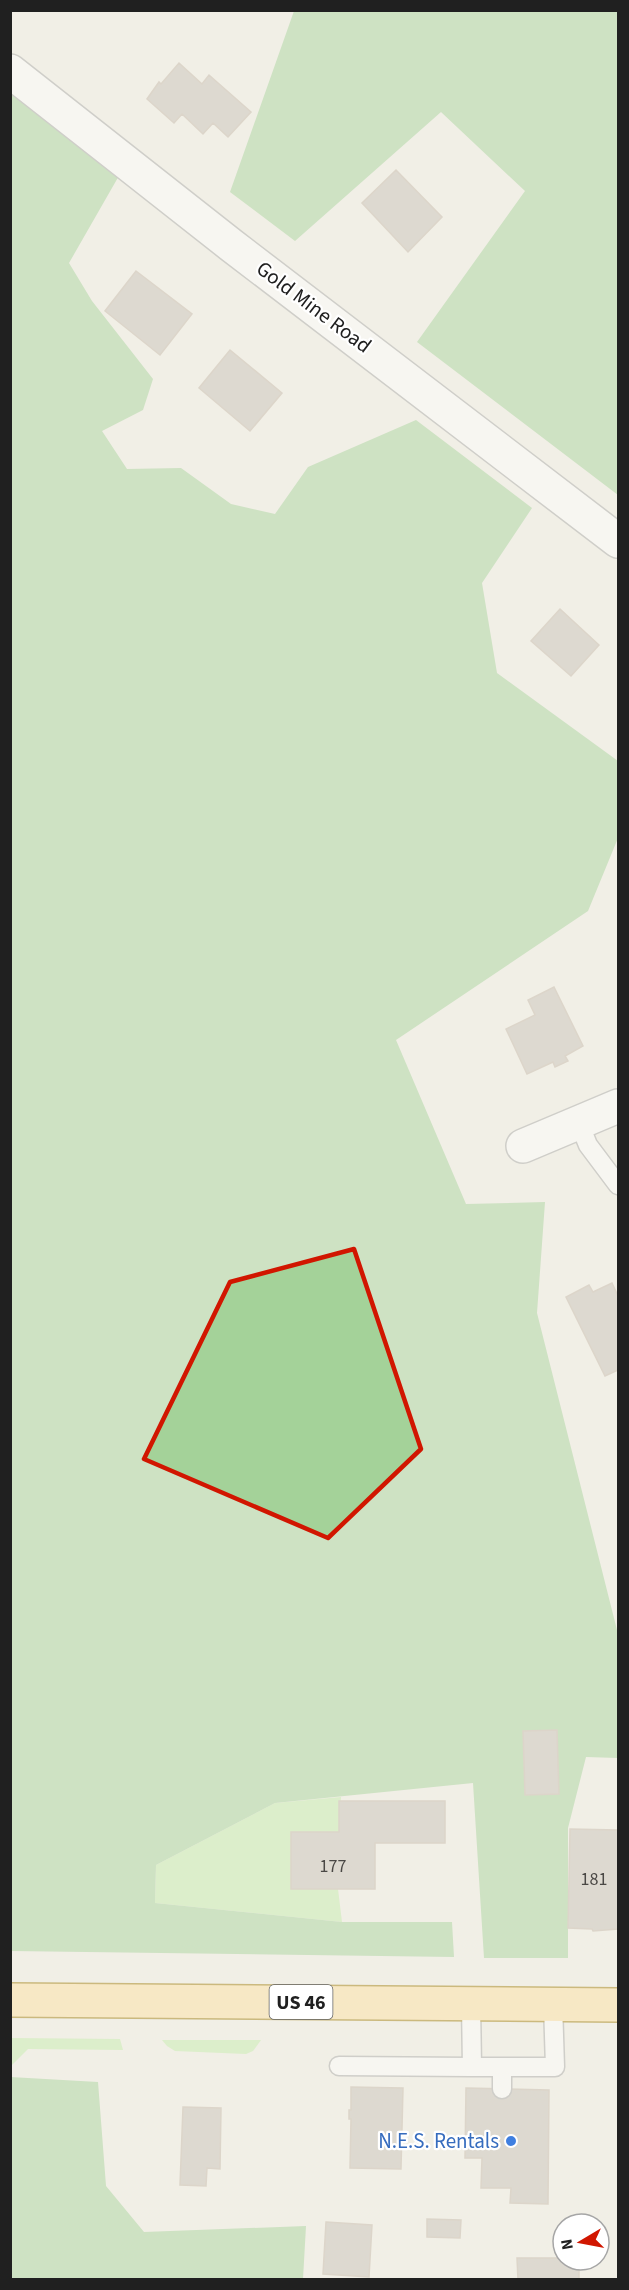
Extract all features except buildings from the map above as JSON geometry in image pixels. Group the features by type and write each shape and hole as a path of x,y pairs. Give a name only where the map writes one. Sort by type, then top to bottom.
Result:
{"main road":[{"name":"US 46","path":"10,2000 618,2005"}],"street":[{"name":"Gold Mine Road","path":"10,71 231,245 618,541"},
{"path":"523,1146 618,1106"}],"lane":[{"path":"579,1123 588,1145 618,1185"},
{"path":"471,2004 472,2067"},
{"path":"339,2067 555,2067 553,2004"},
{"path":"502,2067 502,2089"}],"highlighted area":[{"path":"354,1249 421,1449 328,1538 144,1459 230,1282"}],"green space":[{"path":"294,11 618,11 618,495 417,342 525,191 441,112 295,241 230,192"},
{"path":"11,93 120,174 69,263 92,301 153,379 143,410 102,431 127,469 181,468 231,504 275,514 308,467 416,420 532,508 482,583 497,673 618,761 618,838 588,911 396,1040 466,1204 545,1202 537,1313 618,1634 618,1758 586,1757 568,1828 568,1958 484,1958 473,1783 275,1803 156,1865 155,1903 342,1922 452,1922 454,1957 11,1951"},
{"path":"341,1797 339,1832 291,1832 291,1888 338,1889 342,1922 155,1903 156,1865 275,1803"},
{"path":"11,2038 120,2039 123,2050 28,2049 11,2066"},
{"path":"162,2040 261,2040 253,2051 246,2054 175,2051"},
{"path":"10,2077 98,2082 106,2186 144,2232 306,2226 303,2279 11,2279"}],"place":[{"name":"N.E.S. Rentals","path":"511,2141"}]}
